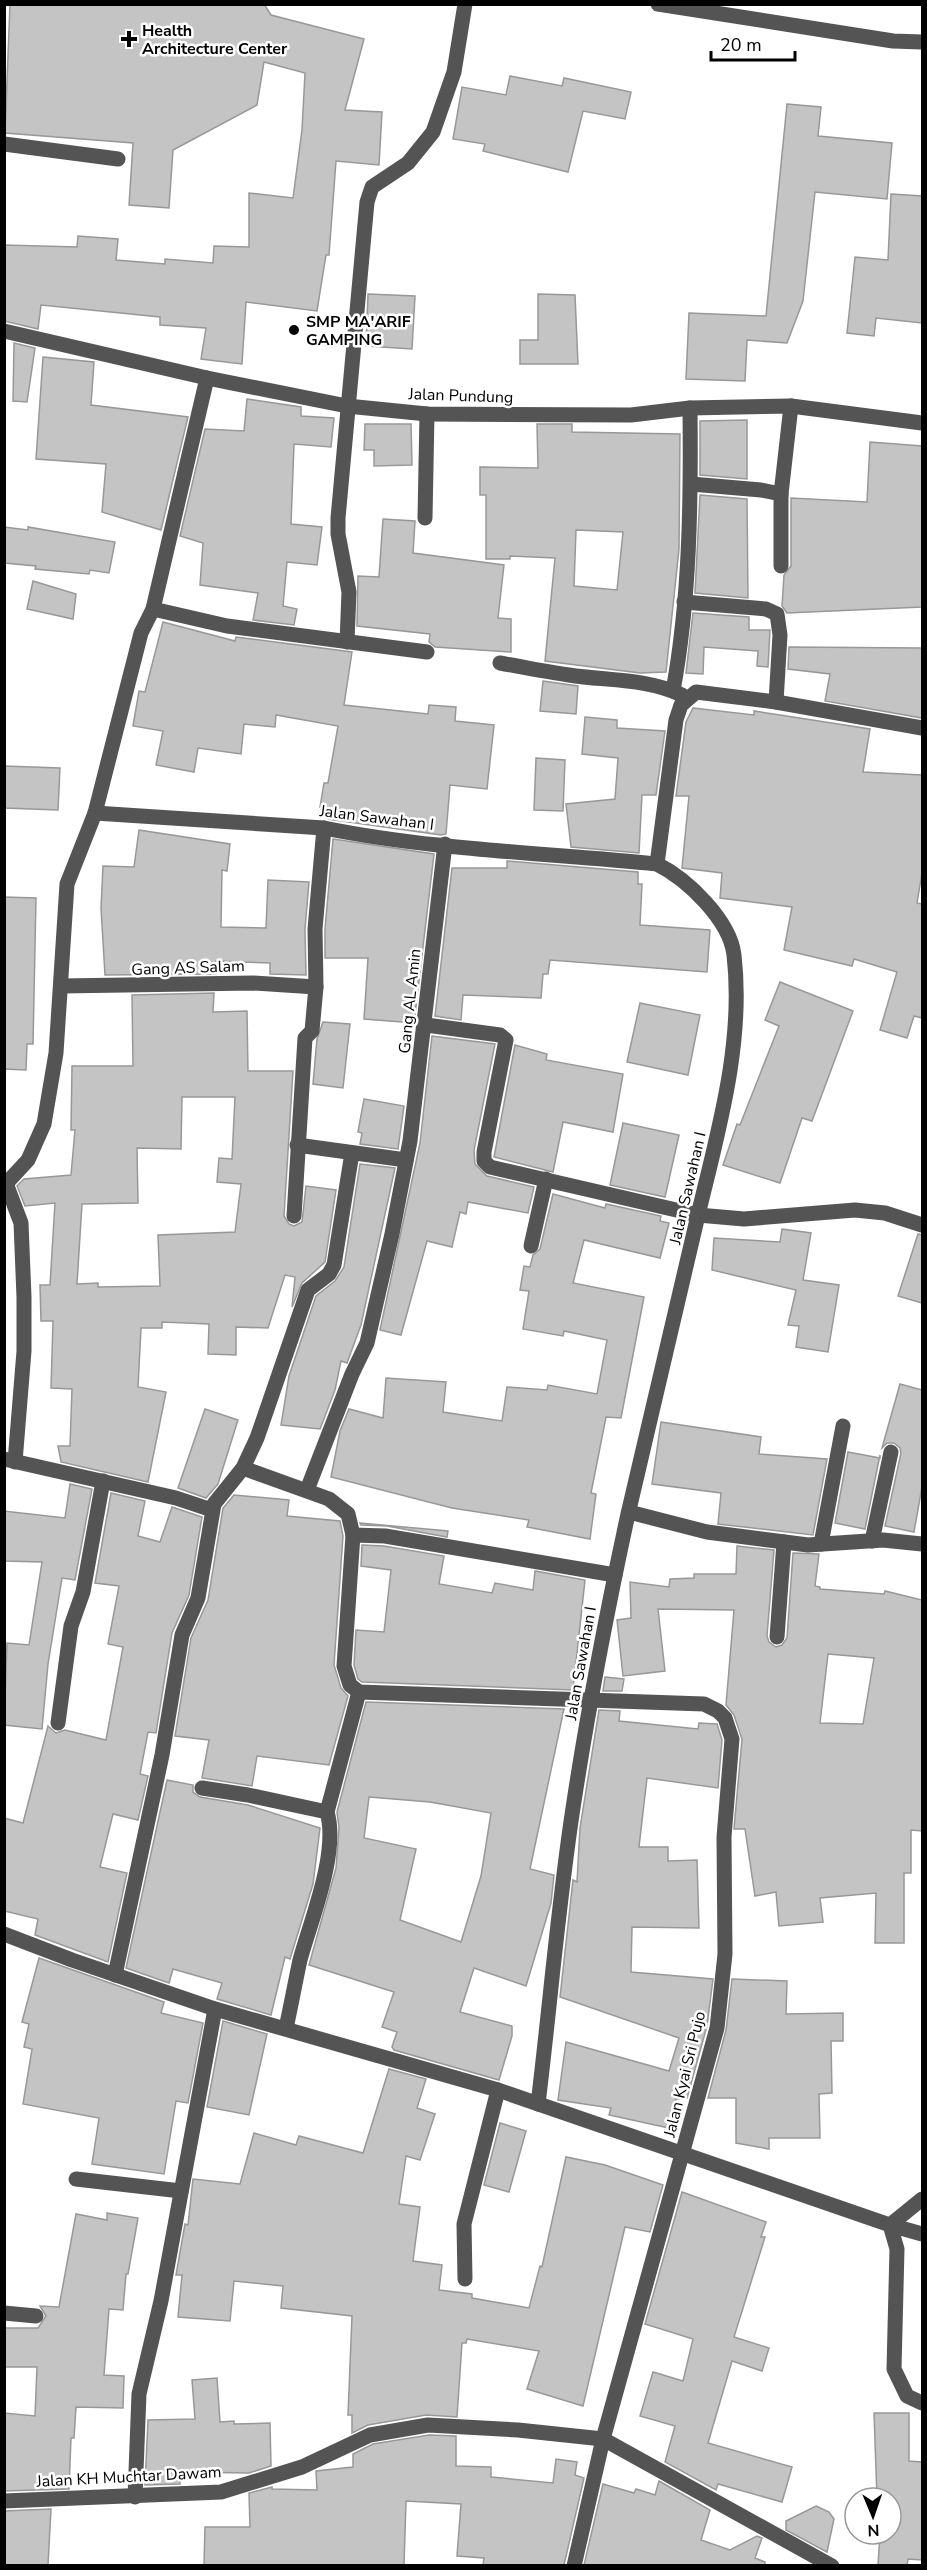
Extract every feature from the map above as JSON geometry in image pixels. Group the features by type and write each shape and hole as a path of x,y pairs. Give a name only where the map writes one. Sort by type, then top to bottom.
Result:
{"street":[{"path":"347,642 349,592 338,534 347,406 367,202 372,187 408,163 433,132 454,72 465,4"},
{"path":"658,4 745,12 922,42"},
{"path":"4,144 118,159"},
{"name":"Jalan Pundung","path":"4,331 207,378 347,406 427,414 631,415 690,408 791,406 922,423"},
{"path":"207,378 153,609 141,633 96,813 67,884 56,1053 44,1124 28,1160 6,1186 21,1224 24,1296 24,1351 10,1461 176,1498 212,1510"},
{"path":"781,566 781,494 791,406"},
{"path":"657,864 680,694 680,655 691,484 690,408"},
{"path":"425,518 427,414"},
{"path":"691,484 781,494"},
{"path":"684,602 766,609 777,614 780,635 776,702"},
{"path":"153,609 227,627 427,652"},
{"path":"500,663 570,675 633,681 680,694 706,691 922,728"},
{"name":"Jalan Sawahan I","path":"96,813 324,828 355,834 445,844 657,864 677,874 724,925 734,951 736,1004 719,1130 629,1512 592,1698 573,1810 538,2104"},
{"path":"294,1216 305,1038 312,1031 316,987 315,929 324,828"},
{"name":"Gang AL Amin","path":"307,1490 352,1374 368,1343 406,1160 426,1025 445,844"},
{"name":"Gang AS Salam","path":"61,986 253,983 316,987"},
{"path":"426,1025 500,1035 506,1040 484,1161 490,1167 698,1215 744,1219 855,1210 885,1213 922,1225"},
{"path":"297,1145 406,1160"},
{"path":"115,1975 162,1755 182,1635 198,1598 212,1510 217,1497 243,1468 257,1438 306,1294 329,1274 334,1265 352,1153"},
{"path":"531,1246 546,1179"},
{"path":"821,1544 843,1426"},
{"path":"872,1541 891,1452"},
{"path":"243,1468 329,1499 348,1514 353,1535 344,1666 350,1685 359,1692 327,1812 331,1836 319,1899 301,1960 286,2028"},
{"path":"58,1723 71,1626 83,1592 103,1481"},
{"path":"629,1512 707,1532 784,1542 821,1544 872,1541 922,1544"},
{"path":"353,1535 385,1536 615,1575"},
{"path":"777,1637 784,1542"},
{"name":"Jalan Kyai Sri Pujo","path":"359,1692 592,1698 704,1704 718,1711 725,1718 732,1739 724,1837 724,1954 717,2028 603,2439 574,2565"},
{"path":"202,1788 327,1812"},
{"path":"4,1934 215,2009 498,2090 922,2234"},
{"path":"135,2497 139,2394 162,2301 215,2009"},
{"path":"465,2279 464,2224 498,2090"},
{"path":"76,2179 181,2191"},
{"path":"890,2225 922,2199"},
{"path":"890,2225 897,2249 894,2369 907,2396 922,2403"},
{"path":"4,2313 36,2316"},
{"name":"Jalan KH Muchtar Dawam","path":"4,2501 221,2492 302,2467 370,2435 428,2426 518,2430 603,2439"},
{"path":"603,2439 832,2565"}],"building":[{"path":"10,4 264,4 271,15 364,39 345,110 382,112 379,165 336,161 329,255 326,255 317,311 246,302 242,364 201,359 206,328 160,325 160,317 41,305 38,329 4,321 4,245 77,247 78,236 118,239 116,260 165,264 165,259 213,263 214,246 249,247 249,193 293,198 302,130 305,73 264,62 257,105 173,150 169,208 129,205 133,143 5,133"},
{"path":"510,76 562,86 564,78 631,92 625,119 583,111 568,172 483,151 485,144 453,139 462,87 506,95"},
{"path":"787,104 821,107 818,136 892,143 887,199 815,192 803,301 787,343 747,340 745,381 686,379 689,313 766,316"},
{"path":"891,194 922,196 922,323 876,318 874,336 847,333 855,257 888,260"},
{"path":"368,294 415,296 412,349 366,346"},
{"path":"538,294 575,295 578,364 520,364 520,340 538,340"},
{"path":"14,343 35,348 27,402 13,401"},
{"path":"43,357 94,362 91,405 188,417 161,530 102,512 106,464 36,459"},
{"path":"247,399 301,407 301,416 334,418 331,447 294,444 291,524 322,527 317,565 287,562 283,606 297,609 294,625 253,620 258,593 200,585 203,543 180,536 205,429 244,431"},
{"path":"747,420 747,479 700,475 700,421"},
{"path":"365,424 411,424 412,465 374,466 374,450 364,450"},
{"path":"537,424 572,424 572,432 680,434 679,549 666,672 640,673 545,661 555,558 510,556 510,559 486,559 486,495 480,495 480,467 538,468","holes":["576,530 623,532 617,590 574,586"]},
{"path":"870,442 922,446 922,607 787,613 782,606 784,575 791,566 791,498 867,502"},
{"path":"700,495 747,499 748,598 695,593"},
{"path":"383,519 415,521 413,553 504,565 498,618 511,619 511,652 435,647 429,642 430,634 357,626 358,576 379,577"},
{"path":"4,527 28,530 28,527 115,542 109,573 90,570 89,574 35,569 36,566 4,563"},
{"path":"33,581 76,594 73,619 27,609"},
{"path":"693,613 749,617 749,630 770,630 768,667 757,666 758,651 704,647 703,674 686,673"},
{"path":"163,622 235,641 236,637 352,652 344,705 428,714 429,705 456,707 455,721 494,725 487,789 450,785 446,834 441,835 328,819 328,808 320,807 324,783 328,783 338,726 276,715 275,727 244,724 241,754 198,748 194,772 156,765 163,731 133,726 139,691 145,692"},
{"path":"789,647 922,648 922,718 825,701 830,674 788,669"},
{"path":"543,681 578,686 576,714 540,711"},
{"path":"693,708 754,715 754,711 870,729 863,772 922,775 922,873 917,903 922,904 922,1018 914,1016 907,1038 880,1030 897,972 854,959 852,966 784,950 792,907 720,898 722,873 682,868 689,796 676,796 686,722"},
{"path":"585,717 617,720 617,728 665,731 656,795 642,795 639,853 571,847 566,804 615,799 618,758 582,754"},
{"path":"536,758 565,760 563,811 534,810"},
{"path":"4,766 60,768 58,810 4,808"},
{"path":"139,830 230,844 227,871 222,870 221,927 266,928 268,880 309,882 305,929 306,975 270,974 270,963 216,961 215,974 105,975 101,908 103,866 134,867"},
{"path":"333,839 434,854 414,1023 364,1019 368,958 325,958 325,929"},
{"path":"507,861 638,872 638,884 642,884 640,925 710,930 707,972 550,960 548,974 543,974 541,998 463,995 461,1020 435,1016 452,868 507,868"},
{"path":"4,897 36,898 33,1044 27,1044 26,1070 4,1069"},
{"path":"780,982 853,1011 812,1121 802,1118 780,1183 723,1165 737,1124 740,1125 779,1026 765,1020"},
{"path":"214,993 213,1012 247,1011 248,1071 293,1071 284,1216 289,1224 294,1226 302,1222 306,1186 336,1190 325,1262 302,1283 292,1307 295,1277 285,1275 268,1328 236,1327 236,1355 208,1354 209,1324 162,1322 162,1328 141,1328 138,1387 166,1392 148,1482 61,1462 58,1446 70,1446 72,1389 51,1388 53,1321 41,1321 40,1285 50,1285 55,1203 25,1206 17,1186 24,1179 71,1175 75,1130 71,1130 72,1066 133,1066 132,995","holes":["182,1097 235,1097 232,1159 219,1158 217,1182 241,1184 235,1232 158,1235 160,1286 98,1287 98,1283 77,1284 82,1204 138,1203 137,1148 181,1149"]},
{"path":"640,1003 700,1015 688,1075 627,1062"},
{"path":"323,1022 350,1024 343,1088 313,1084 317,1039"},
{"path":"432,1036 495,1044 474,1150 475,1164 487,1176 534,1187 528,1213 468,1202 466,1214 460,1212 452,1247 427,1241 401,1335 380,1330 420,1143"},
{"path":"515,1045 547,1054 546,1060 623,1074 613,1132 563,1122 553,1172 494,1157"},
{"path":"364,1099 404,1106 398,1149 360,1144 362,1133 358,1132"},
{"path":"623,1123 679,1135 665,1197 610,1185"},
{"path":"360,1164 395,1168 361,1325 347,1363 341,1361 335,1390 320,1429 281,1425 289,1376 316,1296 335,1281 344,1267"},
{"path":"553,1194 605,1208 606,1204 661,1216 660,1221 669,1223 660,1258 584,1240 573,1283 644,1297 621,1418 606,1417 591,1493 596,1494 590,1539 527,1527 529,1520 452,1508 331,1477 340,1431 349,1409 383,1418 386,1378 446,1382 443,1412 502,1421 507,1387 547,1390 548,1385 597,1394 607,1340 564,1331 563,1336 523,1329 529,1291 520,1290 524,1266 530,1267 533,1255 540,1249"},
{"path":"782,1229 811,1233 803,1280 839,1285 828,1352 796,1347 799,1326 788,1325 796,1290 712,1270 714,1238 780,1242"},
{"path":"918,1234 922,1235 922,1303 898,1296"},
{"path":"900,1384 922,1390 922,1487 914,1532 885,1526 901,1453 900,1448 894,1443 887,1443 882,1448"},
{"path":"205,1409 238,1420 218,1484 206,1498 178,1488"},
{"path":"661,1422 761,1437 759,1454 827,1459 813,1535 718,1524 721,1493 652,1484"},
{"path":"848,1452 879,1458 865,1529 835,1523"},
{"path":"70,1484 92,1489 75,1580 62,1578 48,1664 42,1729 4,1725 7,1643 29,1645 42,1562 4,1561 4,1511 65,1518"},
{"path":"111,1493 145,1501 138,1536 160,1542 172,1507 202,1517 189,1595 172,1633 156,1733 148,1732 140,1774 148,1776 138,1820 113,1814 100,1867 127,1873 108,1962 35,1935 38,1919 4,1911 4,1818 23,1823 48,1726 56,1733 65,1730 106,1740 123,1647 108,1644 119,1586 95,1583"},
{"path":"234,1495 289,1500 287,1516 340,1521 343,1536 334,1665 341,1688 348,1696 329,1765 257,1756 252,1786 202,1778 209,1740 175,1736 191,1638 208,1600 223,1508"},
{"path":"360,1523 448,1531 447,1537 387,1526 361,1525"},
{"path":"362,1545 384,1546 444,1556 439,1584 492,1593 495,1583 533,1590 535,1571 585,1580 573,1690 362,1682 358,1679 354,1665 356,1630 384,1632 391,1570 361,1566"},
{"path":"737,1546 774,1550 767,1636 769,1642 776,1647 782,1645 787,1638 793,1553 819,1554 815,1586 820,1589 884,1594 885,1591 922,1600 922,1831 911,1830 911,1873 904,1873 904,1943 875,1943 876,1893 820,1898 823,1922 779,1926 776,1892 755,1896 745,1829 734,1829 742,1739 734,1715 726,1705 734,1610 658,1609 665,1671 623,1676 617,1620 631,1618 630,1582 669,1587 670,1579 694,1578 694,1574 736,1574","holes":["828,1654 874,1658 863,1724 820,1723"]},
{"path":"605,1677 624,1679 622,1691 603,1691"},
{"path":"366,1702 564,1709 530,1869 554,1875 551,1903 526,1986 474,1968 460,2012 512,2026 512,2036 499,2080 394,2050 392,2047 397,2032 382,2027 394,1992 309,1965 336,1868 339,1828 337,1812","holes":["369,1797 430,1802 491,1813 481,1876 461,1942 400,1920 416,1849 364,1838"]},
{"path":"599,1710 620,1711 619,1721 698,1729 699,1723 717,1724 722,1740 718,1788 647,1778 639,1847 668,1847 668,1861 697,1860 699,1928 632,1927 631,1972 713,1979 707,2026 687,2098 676,2099 669,2128 609,2115 611,2108 558,2100 566,2042 669,2071 679,2038 560,1997 573,1880 577,1882 580,1828"},
{"path":"167,1780 193,1785 193,1792 200,1797 248,1805 320,1828 313,1884 290,1959 285,1957 271,2015 217,1999 222,1983 173,1969 169,1983 126,1968"},
{"path":"39,1958 164,2002 161,2013 203,2023 188,2103 176,2101 164,2174 92,2164 99,2118 23,2104 32,2049 24,2047 29,2024 22,2022"},
{"path":"732,1979 787,1981 786,2014 843,2013 843,2041 831,2041 832,2093 819,2094 820,2138 769,2138 769,2149 736,2143 736,2098 708,2098 726,2030"},
{"path":"223,2021 267,2034 249,2115 207,2107"},
{"path":"389,2069 426,2079 417,2108 435,2114 420,2160 406,2156 399,2204 420,2207 413,2261 442,2265 439,2290 472,2294 472,2298 529,2308 540,2266 542,2267 566,2157 605,2165 663,2185 650,2232 625,2227 583,2406 527,2389 539,2351 467,2339 466,2343 462,2343 457,2417 426,2415 368,2425 352,2433 352,2415 348,2415 352,2316 281,2308 283,2286 234,2281 230,2321 178,2317 182,2275 176,2275 185,2224 188,2225 193,2179 240,2184 254,2133 296,2145 299,2136 363,2153"},
{"path":"500,2123 526,2131 509,2192 484,2185"},
{"path":"682,2192 766,2222 761,2237 765,2237 734,2337 769,2348 762,2371 732,2361 708,2443 792,2467 782,2502 718,2484 716,2490 665,2462 675,2426 640,2416 653,2372 683,2381 693,2339 645,2324"},
{"path":"107,2213 138,2218 128,2274 126,2274 123,2310 109,2309 104,2375 124,2376 123,2408 76,2407 74,2438 71,2438 69,2489 4,2491 4,2413 35,2416 37,2367 4,2367 4,2328 38,2328 46,2316 40,2306 59,2307 76,2214 107,2220"},
{"path":"217,2378 220,2422 270,2423 271,2466 249,2473 180,2472 180,2484 145,2485 148,2420 195,2419 192,2380"},
{"path":"874,2413 909,2413 909,2461 922,2462 922,2560 908,2559 907,2565 878,2565 879,2546 903,2546 903,2486 877,2486"},
{"path":"429,2435 456,2436 456,2466 491,2467 491,2477 553,2483 556,2459 577,2462 575,2475 584,2478 564,2565 483,2565 484,2558 457,2556 461,2504 406,2501 404,2565 204,2565 205,2527 250,2527 249,2493 272,2487 272,2489 317,2490 316,2471 353,2467 353,2454 373,2444"},
{"path":"659,2481 710,2510 701,2540 730,2550 757,2536 762,2538 755,2558 765,2562 765,2565 584,2565 603,2484 634,2493 636,2489 655,2495"},
{"path":"816,2506 829,2512 834,2519 827,2552 786,2530 786,2521"},
{"path":"51,2509 48,2565 4,2565 4,2511"}],"place":[{"name":"Health Architecture Center","path":"129,39"},
{"name":"SMP MA'ARIF GAMPING","path":"294,330"}]}
